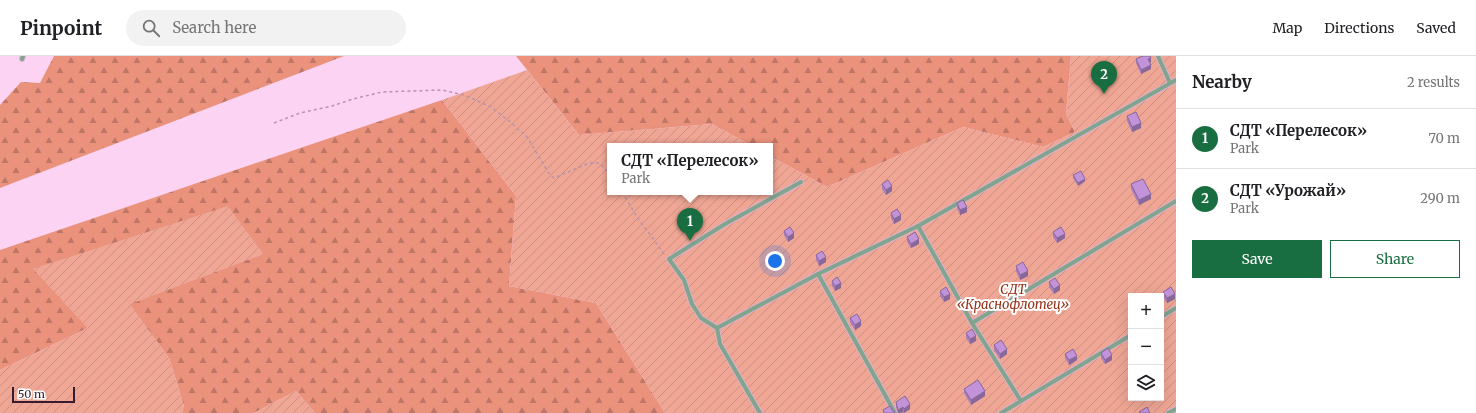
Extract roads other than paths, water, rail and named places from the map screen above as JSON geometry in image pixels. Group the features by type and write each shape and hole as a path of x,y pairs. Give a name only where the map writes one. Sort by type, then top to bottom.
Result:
{"lane":[{"path":"1158,56 1170,83"},
{"path":"717,328 818,274 918,226 1176,80"},
{"path":"760,413 720,344 717,328 701,318 692,304 684,280 669,259 725,224 801,182"},
{"path":"972,323 1176,201"},
{"path":"918,226 972,323 1021,401"},
{"path":"818,274 895,413"},
{"path":"1164,315 1176,308"},
{"path":"1001,413 1128,337"},
{"path":"1168,413 1176,408"}],"place":[{"name":"СДТ «Урожай»","path":"1104,94"},
{"name":"СДТ «Перелесок»","path":"690,241"}],"park label":[{"name":"СДТ «Краснофлотец»","path":"1013,296"}]}
